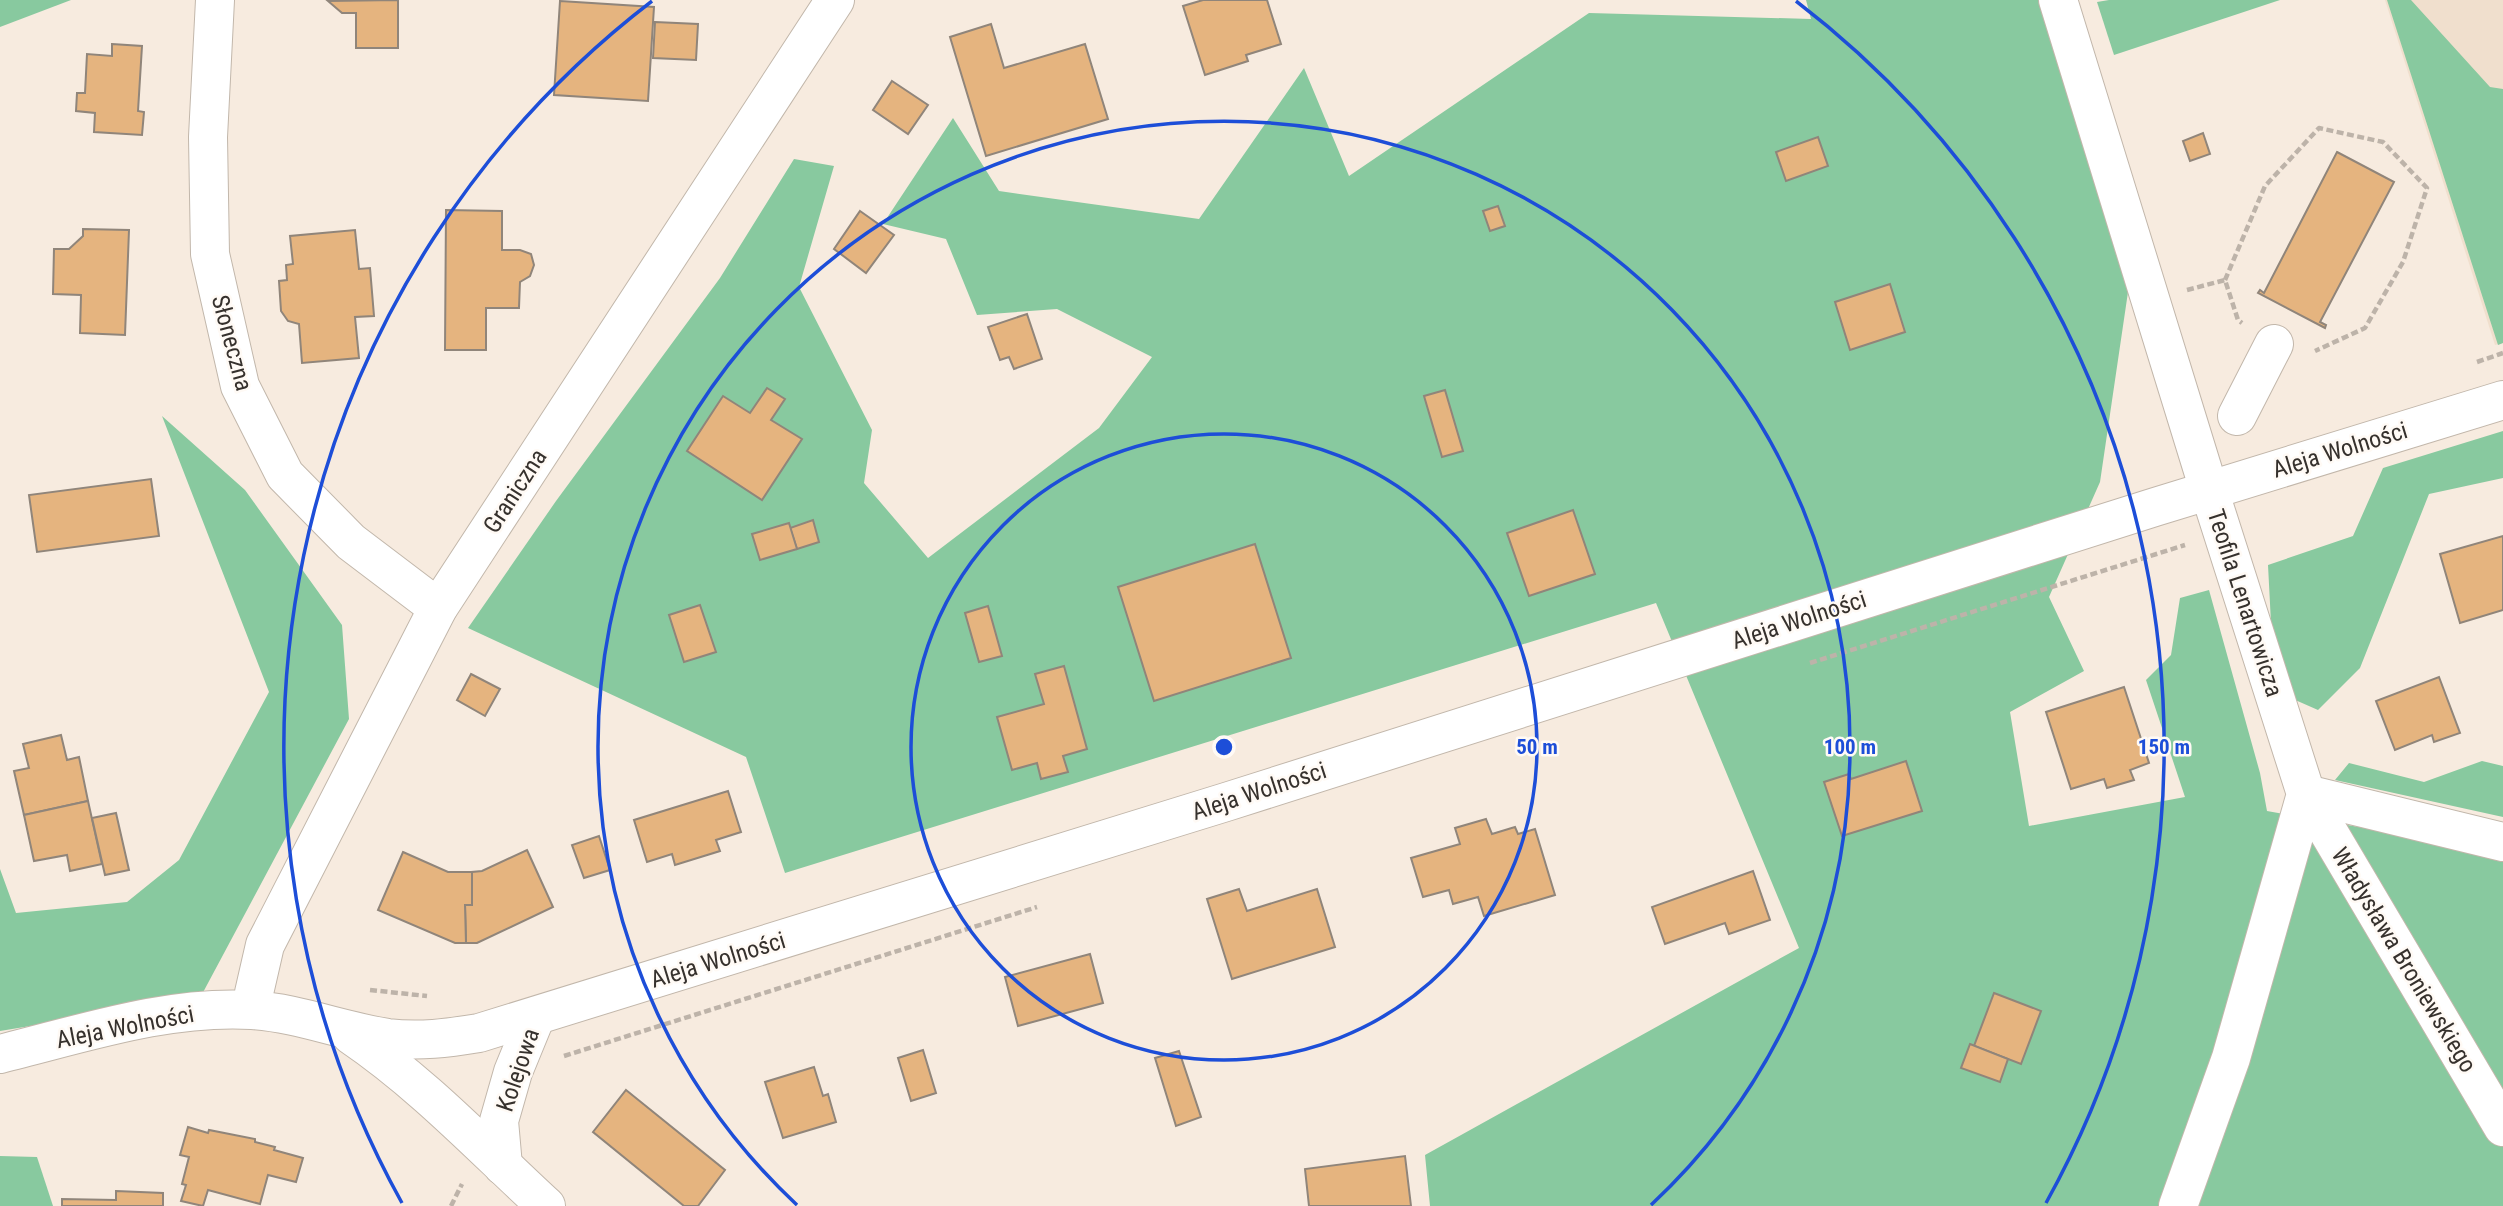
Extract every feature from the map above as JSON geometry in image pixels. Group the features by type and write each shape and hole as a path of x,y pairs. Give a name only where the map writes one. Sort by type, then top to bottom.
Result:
{"street":[{"name":"Słoneczna","path":"215,0 208,137 210,254 240,386 285,475 351,542 438,608"},
{"name":"Graniczna","path":"256,1010 254,993 265,945 438,608 835,0"},
{"name":"Teofila Lenartowicza","path":"2059,0 2209,490 2306,794"},
{"path":"2237,416 2274,344"},
{"name":"Aleja Wolności","path":"0,1054 170,1013 233,1009 301,1018 390,1038 430,1040 479,1033 1212,806 2209,490 2503,400"},
{"path":"2178,1206 2231,1058 2306,794 2503,842"},
{"name":"Władysława Broniewskiego","path":"2306,794 2503,1127"},
{"name":"Kolejowa","path":"503,1166 499,1121 513,1072 536,1016"},
{"path":"342,1029 412,1080 546,1206"}],"path":[{"path":"2319,128 2384,142 2427,188 2403,262 2365,328 2307,355 2252,333 2238,320 2225,280 2265,186 2319,128"},
{"path":"2187,290 2225,280"},
{"path":"358,989 435,996"}],"shaded area":[{"path":"2385,0 2503,0 2503,343 2495,345"}],"green space":[{"path":"0,0 71,0 0,27"},
{"path":"1806,0 2044,0 2128,292 2100,482 2049,597 2084,671 2010,712 2029,826 2185,797 2146,680 2171,655 2180,598 2209,590 2260,773 2267,811 2399,834 2503,862 2503,1206 1430,1206 1425,1155 1799,948 1656,603 785,873 746,757 468,628 556,501 720,278 794,159 834,166 799,287 872,430 864,483 928,558 1099,428 1152,357 1057,309 977,315 946,239 883,224 953,118 999,191 1199,219 1304,68 1349,176 1589,13 1811,19"},
{"path":"2280,0 2114,55 2097,2"},
{"path":"2387,0 2411,0 2490,87 2503,89 2503,343 2498,345"},
{"path":"162,416 245,490 342,625 349,719 200,998 0,1031 0,869 16,913 127,902 179,860 269,692"},
{"path":"2503,431 2503,478 2429,494 2360,668 2318,710 2293,699 2271,623 2268,565 2353,536 2383,468"},
{"path":"2482,761 2503,766 2503,817 2335,780 2349,763 2424,782"},
{"path":"0,1156 37,1157 53,1206 0,1206"}],"building":[{"path":"398,0 398,48 356,48 356,13 342,13 328,1"},
{"path":"1203,0 1267,0 1281,44 1246,55 1248,61 1205,75 1183,6"},
{"path":"560,1 654,7 648,101 554,95"},
{"path":"655,22 698,24 696,60 653,58"},
{"path":"991,24 1004,68 1085,44 1108,119 986,156 950,37"},
{"path":"112,44 142,46 138,111 144,112 142,135 94,132 95,113 76,111 77,93 85,93 87,54 112,56"},
{"path":"892,81 928,105 908,134 873,110"},
{"path":"2203,133 2210,154 2190,161 2183,141"},
{"path":"1818,137 1828,166 1786,181 1776,152"},
{"path":"2337,152 2394,182 2320,322 2326,325 2325,328 2258,293 2260,290 2264,293"},
{"path":"1498,206 1505,226 1490,231 1483,211"},
{"path":"446,210 502,211 502,250 520,250 531,254 534,265 530,276 520,282 519,308 486,308 486,350 445,350"},
{"path":"860,211 894,235 866,273 834,249"},
{"path":"83,229 129,230 125,335 80,333 81,295 53,294 54,249 69,249 83,236"},
{"path":"355,230 359,269 370,268 374,316 355,317 359,358 302,363 299,324 288,321 281,311 279,281 287,280 286,265 293,264 290,236"},
{"path":"1890,284 1905,332 1850,350 1835,302"},
{"path":"1027,314 1042,359 1014,369 1009,357 1000,360 988,327"},
{"path":"767,388 785,399 771,420 802,439 762,500 687,451 723,396 750,413"},
{"path":"1445,390 1463,451 1442,457 1424,396"},
{"path":"151,479 159,536 37,552 29,495"},
{"path":"1573,510 1595,574 1529,596 1507,533"},
{"path":"813,520 819,542 797,549 790,528"},
{"path":"789,523 797,549 760,560 752,534"},
{"path":"2503,536 2503,610 2460,623 2440,554"},
{"path":"1255,544 1291,658 1154,701 1118,587"},
{"path":"700,605 716,652 684,662 669,615"},
{"path":"988,606 1002,656 979,662 965,613"},
{"path":"1064,666 1087,749 1063,756 1068,772 1041,779 1037,763 1012,770 997,717 1044,704 1035,674"},
{"path":"471,674 500,689 485,716 457,700"},
{"path":"2439,677 2460,733 2434,742 2432,735 2395,750 2376,701"},
{"path":"2124,687 2149,763 2130,770 2134,780 2107,788 2104,779 2071,789 2046,712"},
{"path":"61,735 67,760 79,757 88,801 24,815 14,771 29,768 23,744"},
{"path":"1906,761 1922,811 1842,836 1824,782 1849,774 1851,779"},
{"path":"728,791 741,832 716,840 720,851 675,865 672,854 647,862 634,820"},
{"path":"88,801 102,864 70,871 67,855 34,861 24,815"},
{"path":"116,813 129,870 105,875 92,818"},
{"path":"1486,819 1492,834 1515,827 1518,834 1535,829 1555,895 1484,916 1478,897 1453,904 1449,890 1423,897 1411,858 1460,844 1455,828"},
{"path":"599,836 610,870 584,878 572,845"},
{"path":"527,850 553,907 477,943 466,943 465,905 472,905 472,872 482,871"},
{"path":"403,852 448,872 472,872 472,905 465,905 466,943 455,943 378,910"},
{"path":"1753,871 1770,920 1729,934 1725,923 1665,944 1652,907"},
{"path":"1239,889 1247,911 1317,889 1335,947 1232,979 1207,899"},
{"path":"1090,954 1103,1003 1018,1026 1005,977"},
{"path":"1994,993 2041,1011 2021,1064 1974,1046"},
{"path":"1970,1044 2008,1059 2000,1082 1961,1068"},
{"path":"923,1050 936,1093 911,1101 898,1058"},
{"path":"1179,1051 1201,1117 1176,1126 1155,1058"},
{"path":"814,1067 823,1096 828,1094 836,1122 783,1138 765,1082"},
{"path":"626,1090 725,1170 698,1206 684,1206 593,1132"},
{"path":"188,1127 208,1133 209,1130 255,1139 255,1142 275,1147 274,1150 303,1158 296,1182 268,1175 260,1204 208,1190 203,1206 181,1201 189,1157 180,1155"},
{"path":"1405,1156 1411,1206 1309,1206 1305,1169"},
{"path":"116,1191 163,1193 163,1206 62,1206 62,1199 116,1200"}]}
